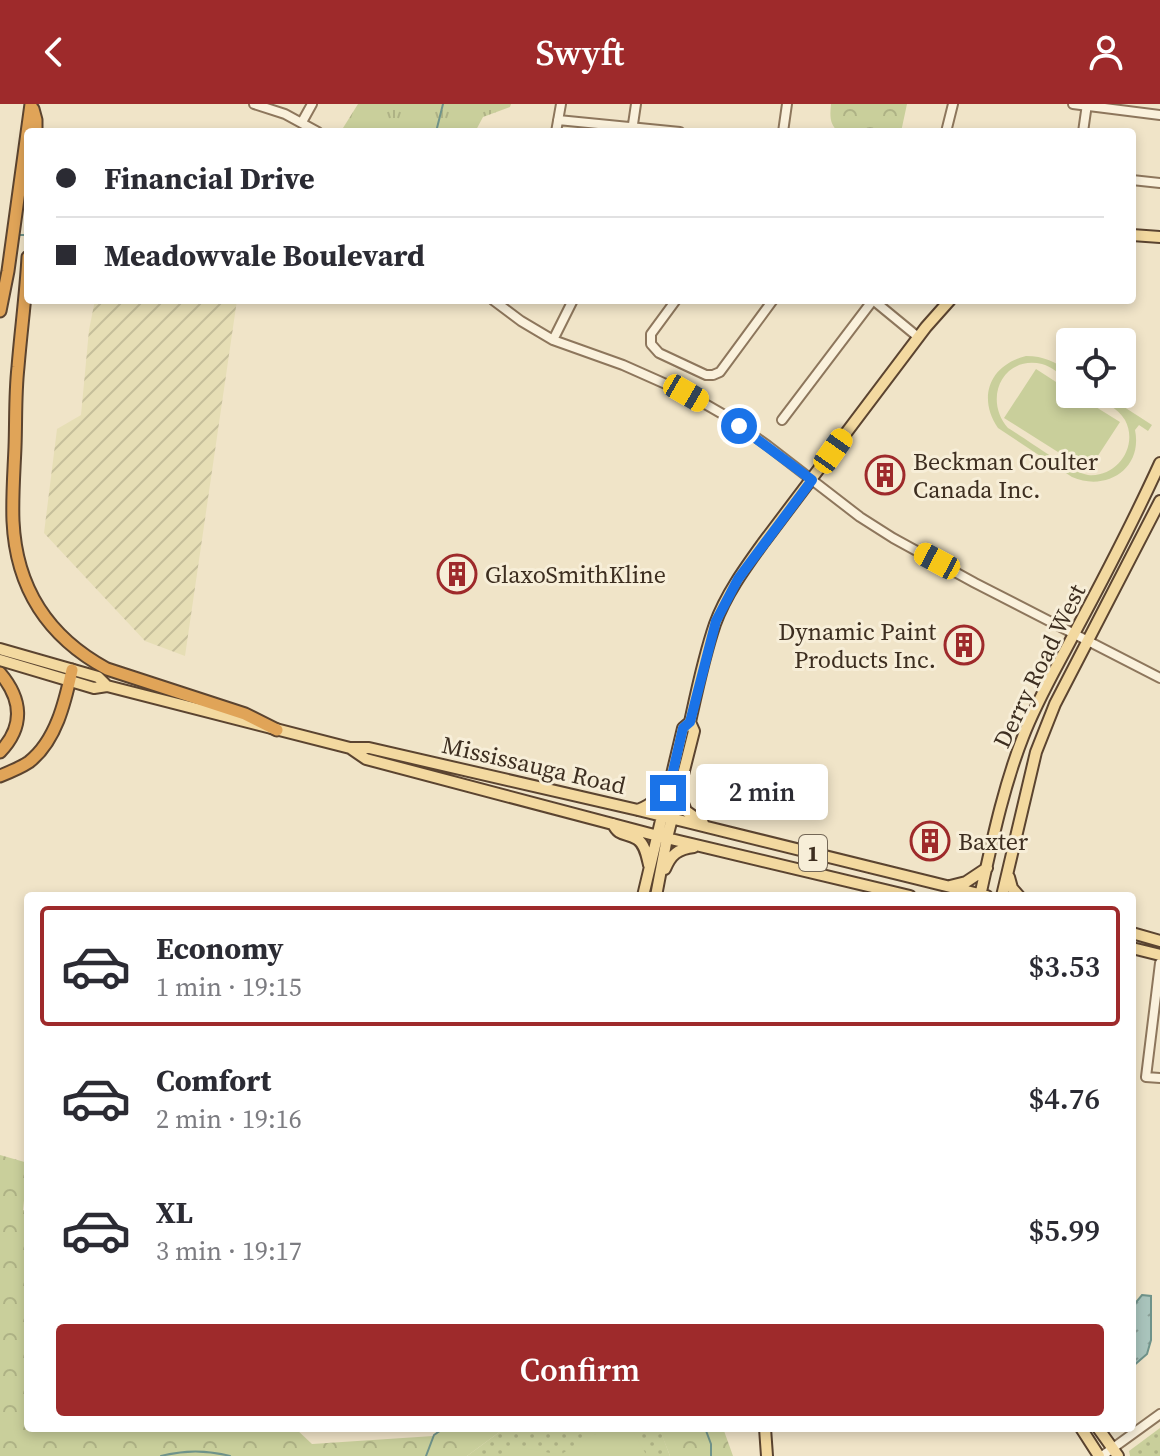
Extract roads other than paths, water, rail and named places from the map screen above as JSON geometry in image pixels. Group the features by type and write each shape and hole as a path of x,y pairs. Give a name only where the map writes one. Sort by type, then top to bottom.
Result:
{"highway":[{"path":"31,104 36,128"},
{"path":"28,128 31,104"},
{"path":"0,311 24,152"},
{"path":"24,300 17,372 13,521 17,558 37,607 63,639 99,664 245,714 277,730"},
{"path":"0,673 10,684 18,707 17,726 0,752"},
{"path":"0,776 29,762 50,738 71,676"}],"main road":[{"path":"1136,235 1160,237"},
{"path":"644,892 667,818 673,770 683,728 690,722 716,621 738,579 918,337 947,304"},
{"name":"Derry Road West","path":"983,892 994,832 1024,734 1160,463"},
{"name":"Derry Road West","path":"1003,892 1043,729 1160,501"},
{"name":"Mississauga Road","path":"0,649 94,688 107,686 350,748 369,748 707,826 970,892"},
{"name":"Mississauga Road","path":"0,660 71,676"},
{"path":"667,818 679,791 694,731 690,722"},
{"name":"Mississauga Road","path":"350,748 366,759 662,837 893,892"},
{"path":"638,810 656,800 673,770"},
{"path":"679,791 686,811 707,826"},
{"path":"613,824 617,831 640,842 650,867"},
{"path":"657,892 662,837"},
{"path":"659,877 673,854 699,846"},
{"path":"947,887 966,882 987,868"},
{"path":"1008,875 1016,892"},
{"path":"1136,934 1160,941"},
{"path":"1136,949 1160,955"},
{"path":"765,1432 767,1456"},
{"path":"1084,1432 1101,1456"},
{"path":"1101,1432 1115,1452"}],"street":[{"path":"254,104 285,114 312,128"},
{"path":"302,122 312,104"},
{"path":"557,128 561,104"},
{"path":"632,128 636,104"},
{"path":"784,128 787,104"},
{"path":"947,128 953,104"},
{"path":"1073,104 1160,115"},
{"path":"1083,128 1086,105"},
{"path":"558,120 617,128"},
{"path":"1136,180 1160,183"},
{"path":"498,304 553,340 623,365 686,393 733,421 860,517 893,538 1160,678"},
{"path":"553,340 571,304"},
{"path":"673,304 651,334 651,344 659,353 706,375 713,375 720,372 770,304"},
{"path":"782,420 870,304"},
{"path":"878,304 918,337"},
{"path":"1160,963 1146,1077 1160,1078"},
{"path":"1101,1456 1115,1452 1160,1414"}],"water":[{"path":"1142,1295 1151,1296 1151,1340 1147,1354 1136,1364 1136,1302"}],"waterway":[{"path":"437,128 443,104"},
{"path":"17,235 24,235"},
{"path":"426,1456 434,1435 438,1432"},
{"path":"706,1432 711,1456"},
{"path":"161,1456 196,1452 230,1456"}],"place":[{"name":"Beckman Coulter Canada Inc.","path":"885,475"},
{"name":"GlaxoSmithKline","path":"457,574"},
{"name":"Dynamic Paint Products Inc.","path":"964,645"},
{"name":"Baxter","path":"930,841"}]}
